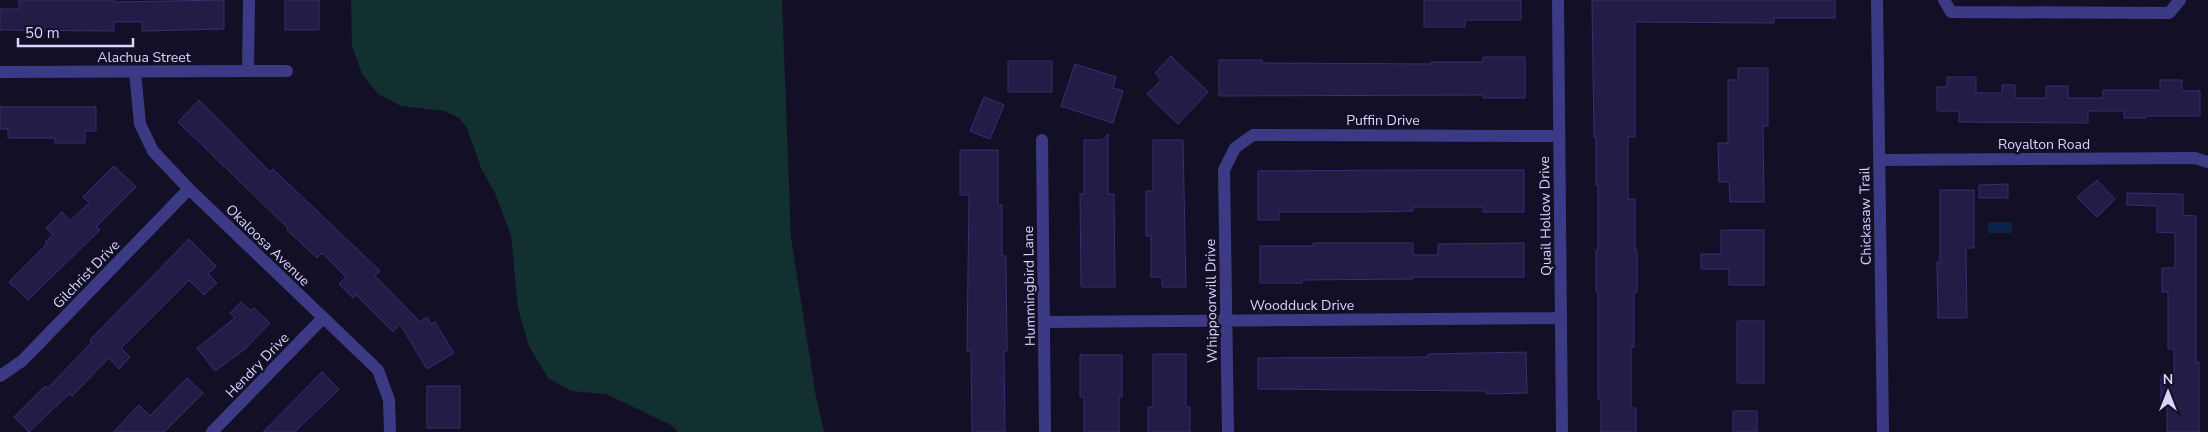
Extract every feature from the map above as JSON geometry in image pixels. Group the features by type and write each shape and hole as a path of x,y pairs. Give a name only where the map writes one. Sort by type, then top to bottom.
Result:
{"street":[{"path":"248,71 249,0"},
{"name":"Quail Hollow Drive","path":"1558,0 1562,432"},
{"name":"Chickasaw Trail","path":"1877,0 1883,432"},
{"path":"1944,0 1951,12 2169,13 2180,0"},
{"name":"Alachua Street","path":"0,72 287,71"},
{"name":"Okaloosa Avenue","path":"135,72 140,124 153,150 189,189 378,370 389,400 390,432"},
{"name":"Puffin Drive","path":"1224,170 1236,148 1253,135 1559,136"},
{"name":"Hummingbird Lane","path":"1042,140 1045,432"},
{"name":"Royalton Road","path":"1879,160 2195,158 2208,162"},
{"name":"Whippoorwill Drive","path":"1224,170 1228,432"},
{"name":"Gilchrist Drive","path":"0,376 22,361 189,189"},
{"name":"Hendry Drive","path":"212,432 323,318"},
{"name":"Woodduck Drive","path":"1044,322 1561,318"}],"green space":[{"path":"351,0 782,0 791,238 816,397 824,432 678,432 671,425 606,394 571,391 548,378 529,346 518,308 511,235 495,193 481,168 467,128 459,118 445,111 401,106 378,94 362,74 352,46"}],"water":[{"path":"1988,222 2012,222 2012,233 1988,233"}],"building":[{"path":"19,0 114,0 114,2 224,0 224,29 142,31 142,22 114,22 114,31 0,30 0,9 19,9"},
{"path":"285,0 319,0 319,30 285,30"},
{"path":"1424,0 1521,0 1521,20 1465,20 1465,27 1424,27"},
{"path":"1592,0 1835,0 1835,18 1774,18 1774,23 1635,22 1635,137 1628,137 1628,199 1635,199 1635,250 1637,250 1637,292 1634,292 1634,347 1631,347 1631,408 1636,408 1636,432 1601,432 1601,399 1598,399 1596,250 1598,250 1598,185 1596,185 1596,137 1594,137"},
{"path":"1171,56 1208,92 1178,124 1147,94 1161,80 1155,73"},
{"path":"1483,57 1525,57 1525,98 1483,98 1483,95 1219,96 1219,60 1262,60 1262,63 1431,64 1431,62 1483,62"},
{"path":"1008,61 1052,61 1052,92 1008,92"},
{"path":"1075,64 1116,77 1113,88 1123,91 1113,123 1061,106"},
{"path":"1738,68 1768,68 1768,126 1763,126 1764,202 1730,202 1729,182 1719,182 1718,143 1728,143 1728,80 1738,80"},
{"path":"1947,77 1976,77 1976,93 2002,93 2002,85 2015,85 2015,98 2046,98 2046,86 2068,86 2068,98 2103,98 2103,90 2160,90 2160,80 2182,80 2182,91 2200,91 2200,116 2124,118 2124,111 2088,111 2088,123 1959,122 1959,111 1937,111 1937,87 1947,87"},
{"path":"984,97 1004,105 990,139 970,131"},
{"path":"199,100 270,172 273,169 380,271 375,276 420,322 427,317 431,324 435,322 454,353 427,369 400,324 393,332 356,295 353,298 339,284 346,277 322,253 317,258 178,122"},
{"path":"0,107 96,107 96,131 85,131 85,143 55,143 55,138 8,138 8,129 0,129"},
{"path":"1108,134 1108,194 1114,194 1115,287 1081,287 1080,194 1084,194 1084,140 1102,140"},
{"path":"1153,140 1183,140 1186,287 1162,287 1162,277 1151,277 1151,236 1146,236 1146,191 1153,191"},
{"path":"960,150 998,150 998,205 1002,205 1002,256 1006,256 1007,351 1004,351 1005,432 972,432 971,351 967,351 969,195 960,195"},
{"path":"114,166 136,187 96,227 100,230 28,300 9,282 47,244 45,242 53,235 46,228 62,212 70,221 89,203 83,197"},
{"path":"1524,170 1524,212 1483,212 1483,207 1413,207 1413,211 1279,212 1279,220 1258,220 1258,171"},
{"path":"2097,180 2115,199 2097,217 2077,197"},
{"path":"2008,184 2008,198 1979,198 1979,185"},
{"path":"1940,190 1974,190 1974,248 1966,248 1967,318 1938,318 1937,262 1940,262"},
{"path":"2127,193 2183,194 2183,215 2196,216 2196,362 2199,362 2199,432 2167,432 2167,404 2161,404 2161,376 2174,376 2174,349 2168,349 2168,292 2162,292 2162,268 2175,268 2175,233 2157,232 2157,206 2127,205"},
{"path":"1721,230 1764,230 1764,285 1729,285 1729,269 1701,269 1701,254 1721,254"},
{"path":"189,239 216,266 208,274 217,283 204,295 189,280 121,348 130,357 119,369 109,358 72,396 69,394 29,432 14,417 45,386 48,388 92,342 90,340"},
{"path":"1313,243 1413,243 1413,255 1438,255 1438,244 1524,243 1524,277 1413,277 1413,279 1302,280 1302,283 1260,283 1260,246 1313,246"},
{"path":"241,302 251,311 254,308 270,323 245,349 215,371 197,348 235,318 230,313"},
{"path":"1737,321 1764,321 1764,383 1737,383"},
{"path":"1526,352 1527,393 1486,394 1486,391 1258,389 1258,358 1428,357 1428,354"},
{"path":"1153,354 1186,354 1186,407 1190,407 1190,432 1148,432 1148,407 1153,407"},
{"path":"1080,355 1122,355 1122,397 1119,397 1119,432 1084,432 1084,397 1080,397"},
{"path":"322,372 339,389 295,432 263,432"},
{"path":"187,378 203,393 164,432 113,432 139,405 150,416"},
{"path":"427,386 460,386 460,428 427,428"},
{"path":"1733,411 1757,411 1757,432 1733,432"}]}
